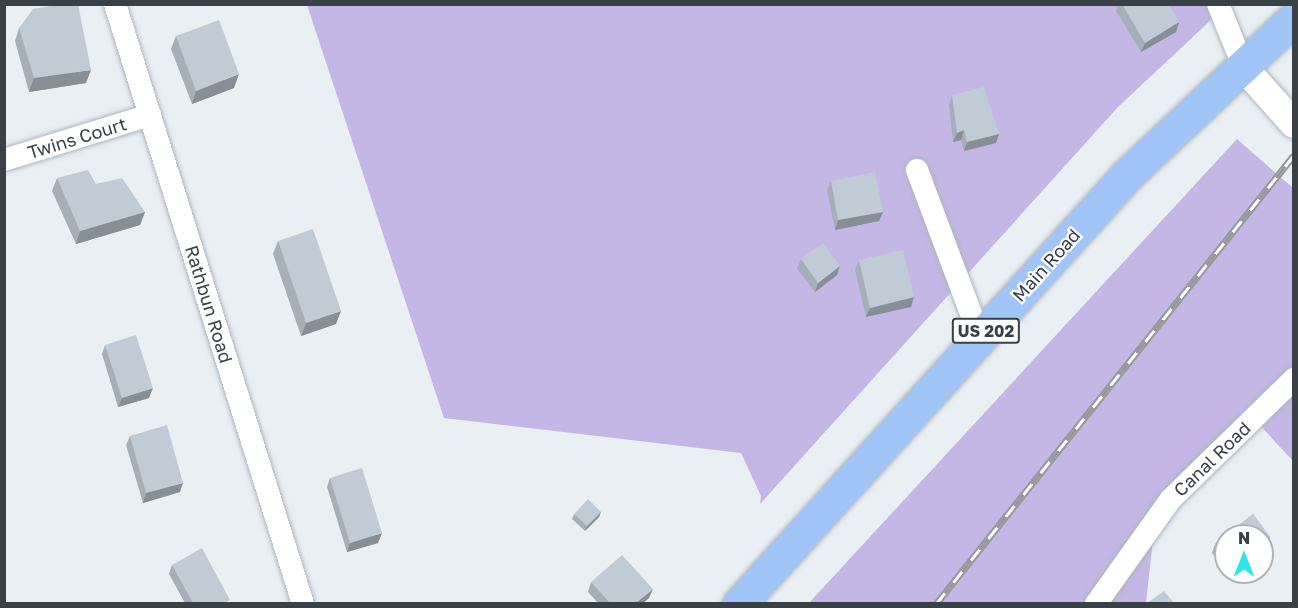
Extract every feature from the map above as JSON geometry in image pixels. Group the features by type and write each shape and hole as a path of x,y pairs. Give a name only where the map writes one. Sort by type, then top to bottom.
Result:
{"main road":[{"name":"Main Road","path":"739,603 1127,175 1244,68 1293,18"}],"street":[{"name":"Rathbun Road","path":"115,4 303,603"},
{"path":"1218,4 1244,68 1293,124"},
{"name":"Twins Court","path":"4,160 150,115"},
{"path":"917,170 980,338"},
{"name":"Canal Road","path":"1096,603 1171,499 1293,379"}],"shaded area":[{"path":"307,5 1227,5 1118,107 760,504 761,496 741,453 444,418"},
{"path":"1237,139 1293,188 1293,461 1255,420 1155,521 1146,603 808,604"}],"building":[{"path":"78,4 91,70 34,78 19,28 33,9"},
{"path":"1122,4 1168,4 1179,22 1145,43"},
{"path":"219,20 239,74 196,91 176,36"},
{"path":"984,87 999,134 967,142 964,130 957,133 952,95"},
{"path":"88,170 96,184 122,178 145,212 80,231 57,178"},
{"path":"875,172 883,212 838,220 831,181"},
{"path":"313,229 341,311 306,323 278,241"},
{"path":"823,243 840,266 818,283 801,259"},
{"path":"903,250 914,297 870,308 859,260"},
{"path":"136,335 153,388 122,398 105,345"},
{"path":"167,425 183,483 146,493 130,436"},
{"path":"362,468 382,533 350,543 330,478"},
{"path":"588,499 601,512 587,526 574,514"},
{"path":"1253,514 1260,524 1240,524"},
{"path":"202,548 230,600 224,603 193,603 172,565"},
{"path":"622,555 653,589 636,603 610,603 591,582"},
{"path":"1164,591 1174,603 1147,603"}],"railway":[{"path":"936,604 1294,155"}]}
